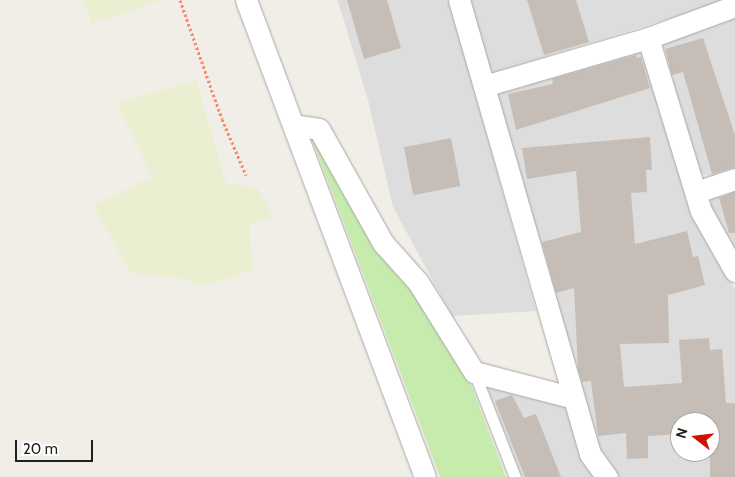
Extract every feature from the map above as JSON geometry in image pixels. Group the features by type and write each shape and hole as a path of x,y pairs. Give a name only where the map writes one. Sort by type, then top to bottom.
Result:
{"street":[{"path":"246,0 426,477"},
{"path":"459,0 590,454 607,477"},
{"path":"484,86 648,38 735,6"},
{"path":"648,38 701,211 735,271"},
{"path":"294,125 319,129 384,243 418,282 474,372 574,398"},
{"path":"696,192 735,180"}],"lane":[{"path":"474,372 515,477"}],"path":[{"path":"180,0 222,119 246,175"}],"shaded area":[{"path":"334,0 449,0 536,311 452,316 393,207 368,100 338,1"},
{"path":"467,0 730,0 495,72 486,66"},
{"path":"735,17 735,170 713,177 700,173 663,46 668,37"},
{"path":"633,48 645,52 690,212 735,289 735,477 618,477 597,449 496,97 501,88"},
{"path":"735,189 735,252 709,206 714,195"},
{"path":"486,384 565,405 580,457 596,477 522,477"}],"green space":[{"path":"82,0 162,0 92,24"},
{"path":"196,80 226,183 258,188 273,217 249,224 253,270 205,286 185,279 130,273 93,205 152,177 117,103"},
{"path":"312,139 317,139 471,385 506,477 440,477"}],"building":[{"path":"347,0 387,0 401,48 364,59"},
{"path":"527,0 576,0 589,42 544,55"},
{"path":"703,38 735,135 735,167 712,174 683,72 672,75 665,49"},
{"path":"636,55 637,58 641,57 650,88 516,130 508,94 553,84 552,79"},
{"path":"650,137 652,170 646,170 647,192 631,193 635,244 687,231 693,257 698,256 705,285 668,295 669,343 620,344 624,387 682,383 679,340 709,338 710,350 722,349 726,403 735,403 735,477 710,477 710,462 720,462 720,412 670,412 670,435 648,436 648,458 627,459 626,433 598,436 591,381 582,382 578,369 574,288 556,293 542,242 581,232 576,171 527,179 522,148"},
{"path":"451,138 460,186 413,195 404,147"},
{"path":"735,192 735,233 729,233 719,198"},
{"path":"512,395 524,418 536,414 561,477 525,477 495,401"}]}
